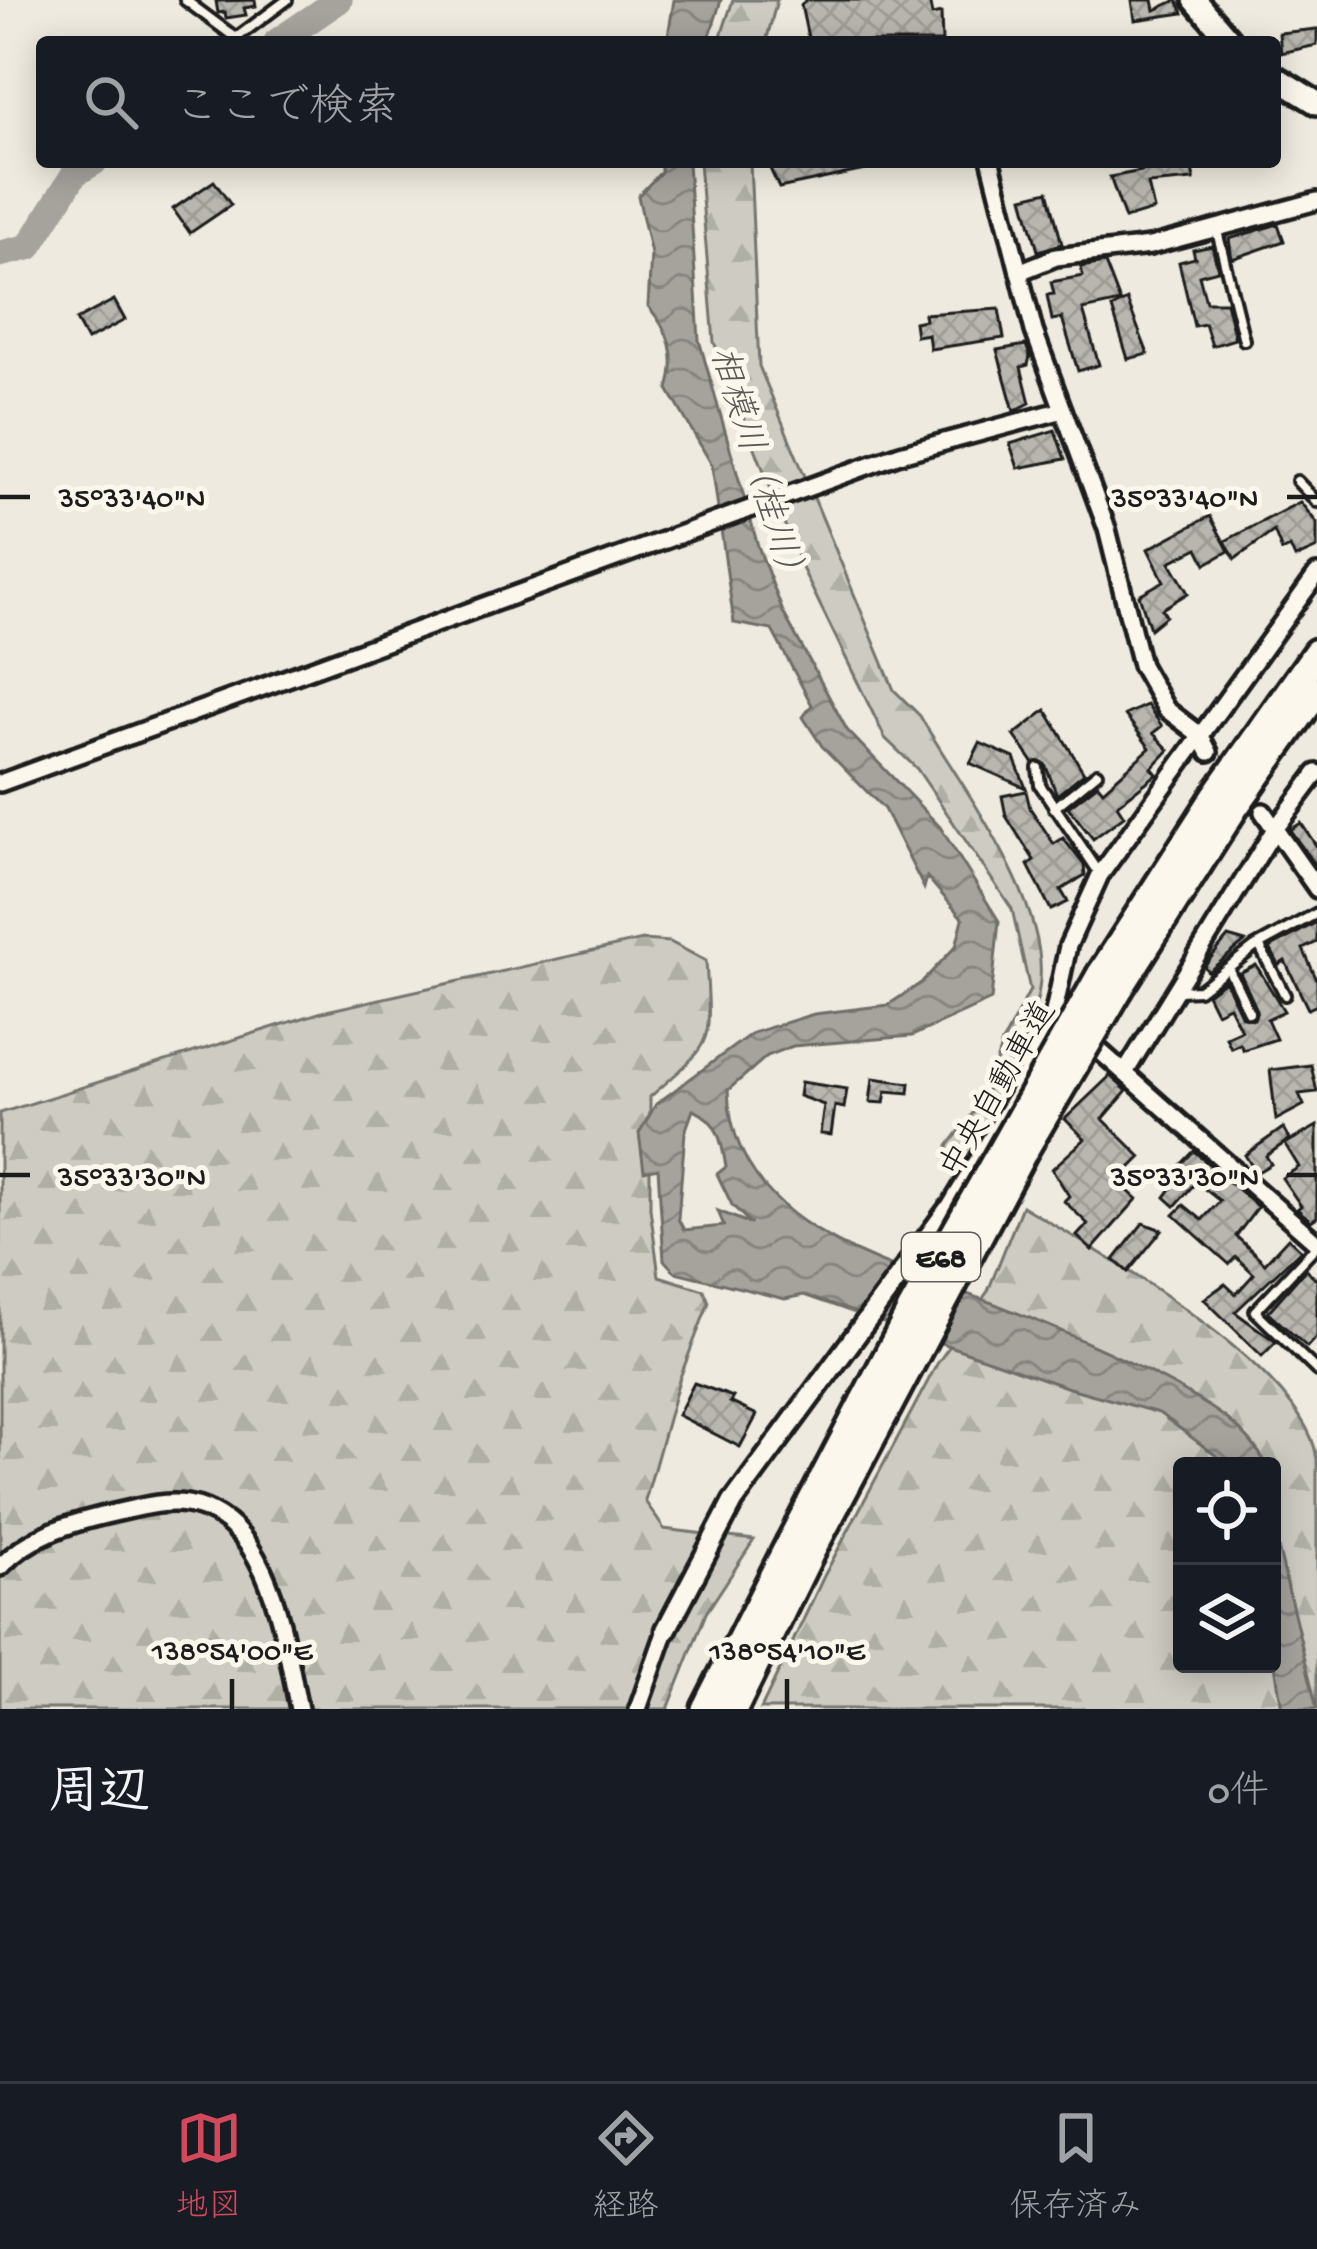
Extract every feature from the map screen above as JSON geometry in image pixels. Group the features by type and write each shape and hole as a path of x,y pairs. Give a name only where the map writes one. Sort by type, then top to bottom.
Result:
{"highway":[{"name":"中央自動車道","path":"734,1709 799,1550 910,1312 1216,796 1317,653"},
{"name":"中央自動車道","path":"1110,981 1317,691"},
{"name":"中央自動車道","path":"706,1709 799,1550"}],"main road":[{"path":"1195,0 1226,36"},
{"path":"1281,81 1317,103"}],"street":[{"path":"993,168 1019,272 1107,529 1149,688 1166,710 1200,735 1209,752"},
{"path":"1019,272 1056,257 1150,246 1317,201"},
{"path":"0,783 920,447 1063,410"},
{"path":"638,1709 666,1630 733,1502 948,1210 1016,1097 1054,1012 1068,946 1100,875 1317,574"},
{"path":"1126,1071 1273,832 1317,773"},
{"path":"1263,812 1317,889"},
{"path":"1054,1012 1317,1244"},
{"path":"0,1567 35,1539 75,1522 182,1502 219,1514 237,1528 263,1576 298,1709"}],"lane":[{"path":"185,0 233,36"},
{"path":"239,36 287,0"},
{"path":"1216,226 1244,340"},
{"path":"1297,481 1317,502"},
{"path":"1038,768 1040,785 1100,875"},
{"path":"1054,808 1097,773"},
{"path":"1178,991 1199,990 1259,945 1317,913"},
{"path":"1259,945 1285,995"},
{"path":"1228,968 1249,1012"},
{"path":"1317,1244 1255,1311 1317,1371"}],"green space":[{"path":"733,0 777,0 768,36 721,36"},
{"path":"700,168 750,168 759,366 894,690 920,716 1000,848 1032,921 1040,956 1039,989 1028,1033 970,1159 954,1173 948,1146 985,1097 1002,1043 1030,990 1012,909 917,769 885,738 800,564 714,342"},
{"path":"642,940 670,942 706,961 708,1011 708,1027 698,1052 650,1097 650,1208 659,1276 704,1290 709,1302 679,1380 645,1501 664,1529 754,1540 706,1613 668,1709 0,1709 0,1113 322,1012"},
{"path":"1022,1206 1145,1282 1239,1351 1277,1387 1304,1424 1317,1459 1317,1709 761,1709 824,1576 937,1364 988,1291"}],"water":[{"path":"674,0 721,0 710,36 668,36"},
{"path":"661,168 688,168 699,340 758,546 783,612 847,730 940,827 999,921 991,1000 912,1036 793,1046 767,1056 728,1090 736,1137 756,1176 786,1208 823,1234 1150,1373 1226,1418 1261,1457 1218,1457 1159,1413 1069,1388 804,1295 785,1299 675,1272 664,1260 658,1168 644,1171 639,1133 656,1104 752,1033 814,1014 888,1005 921,983 956,946 963,919 927,877 924,888 884,809 822,746 803,717 812,705 772,630 734,623 712,465 668,389 670,344 648,306 651,254 638,196","holes":["693,1110 717,1132 726,1167 717,1174 732,1205 751,1224 718,1211 724,1226 684,1230 678,1219 685,1132"]},
{"path":"1281,1559 1317,1709 1282,1709 1276,1673 1281,1673"}],"building":[{"path":"255,0 256,6 244,8 246,15 226,18 225,12 218,13 216,1"},
{"path":"807,0 929,0 932,15 941,13 942,36 808,36 801,5"},
{"path":"1132,0 1153,0 1155,10 1177,0 1183,13 1135,20"},
{"path":"1317,29 1317,45 1281,53 1279,33"},
{"path":"770,168 874,168 779,188"},
{"path":"1192,168 1194,180 1148,184 1154,210 1125,219 1110,177"},
{"path":"214,181 231,205 190,233 173,209"},
{"path":"1048,191 1062,244 1038,251 1023,197"},
{"path":"1278,224 1284,241 1232,259 1229,239"},
{"path":"1212,246 1218,270 1199,275 1206,302 1226,302 1235,339 1212,346 1205,324 1194,326 1179,262 1195,258 1193,250"},
{"path":"1105,263 1120,302 1083,310 1099,365 1078,371 1062,318 1052,320 1047,295 1054,294 1051,282 1083,276 1081,267"},
{"path":"114,300 125,320 87,340 76,320"},
{"path":"1127,300 1148,354 1128,359 1112,308"},
{"path":"999,309 1004,338 930,349 928,334 916,336 914,322 925,320 924,314"},
{"path":"1026,345 1028,365 1021,367 1030,403 1014,411 997,350"},
{"path":"1055,430 1065,459 1018,468 1010,444"},
{"path":"1300,502 1317,523 1317,548 1295,558 1290,547 1282,551 1274,531 1235,559 1225,541"},
{"path":"1210,516 1229,551 1206,564 1198,548 1170,562 1188,593 1162,609 1166,616 1150,629 1139,595 1164,581 1148,549"},
{"path":"1147,705 1162,726 1153,733 1169,750 1152,768 1157,774 1117,805 1124,816 1093,839 1068,807 1098,784 1103,790 1150,748 1125,715"},
{"path":"1046,710 1084,773 1057,795 1045,764 1033,762 1014,735"},
{"path":"980,743 1014,758 1026,788 970,763"},
{"path":"1026,791 1030,808 1054,844 1063,838 1084,865 1085,875 1061,890 1068,902 1051,910 1028,865 1034,860 1006,816 1002,796"},
{"path":"1301,823 1317,847 1317,868 1290,830"},
{"path":"1317,922 1317,942 1303,949 1317,980 1317,1005 1308,1009 1285,961 1279,965 1270,948"},
{"path":"1228,937 1245,942 1208,972 1204,966"},
{"path":"1256,965 1284,1011 1267,1019 1276,1039 1243,1050 1240,1044 1231,1048 1226,1037 1241,1030 1229,1006 1216,1012 1207,994 1225,981 1242,1017 1254,1019 1257,1010 1240,973"},
{"path":"1311,1065 1317,1092 1299,1094 1304,1105 1276,1120 1270,1070"},
{"path":"1110,1076 1127,1091 1103,1119 1141,1157 1117,1181 1137,1199 1092,1250 1077,1236 1088,1224 1064,1201 1069,1196 1052,1169 1085,1139 1065,1119"},
{"path":"873,1078 910,1083 909,1093 886,1091 884,1103 870,1102"},
{"path":"801,1082 847,1089 844,1108 835,1106 831,1135 820,1134 824,1105 799,1096"},
{"path":"1317,1126 1317,1217 1311,1221 1297,1209 1301,1206 1282,1178 1299,1167 1285,1144"},
{"path":"1283,1128 1290,1139 1266,1156 1271,1164 1256,1173 1245,1155"},
{"path":"1194,1151 1258,1207 1236,1236 1265,1263 1288,1238 1301,1250 1235,1312 1276,1342 1262,1356 1204,1299 1225,1284 1236,1294 1254,1274 1236,1257 1229,1264 1174,1215 1184,1205 1202,1220 1220,1201 1196,1182 1175,1206 1165,1197 1176,1182 1169,1177"},
{"path":"1143,1223 1162,1230 1128,1272 1114,1260"},
{"path":"1306,1269 1317,1280 1317,1336 1307,1347 1268,1312"},
{"path":"694,1383 733,1397 730,1402 757,1415 740,1447 678,1415"}],"waterway":[{"path":"286,36 339,0"},
{"path":"0,254 29,247 75,173 84,168"}],"water label":[{"name":"相模川（桂川）","path":"761,467"}]}
